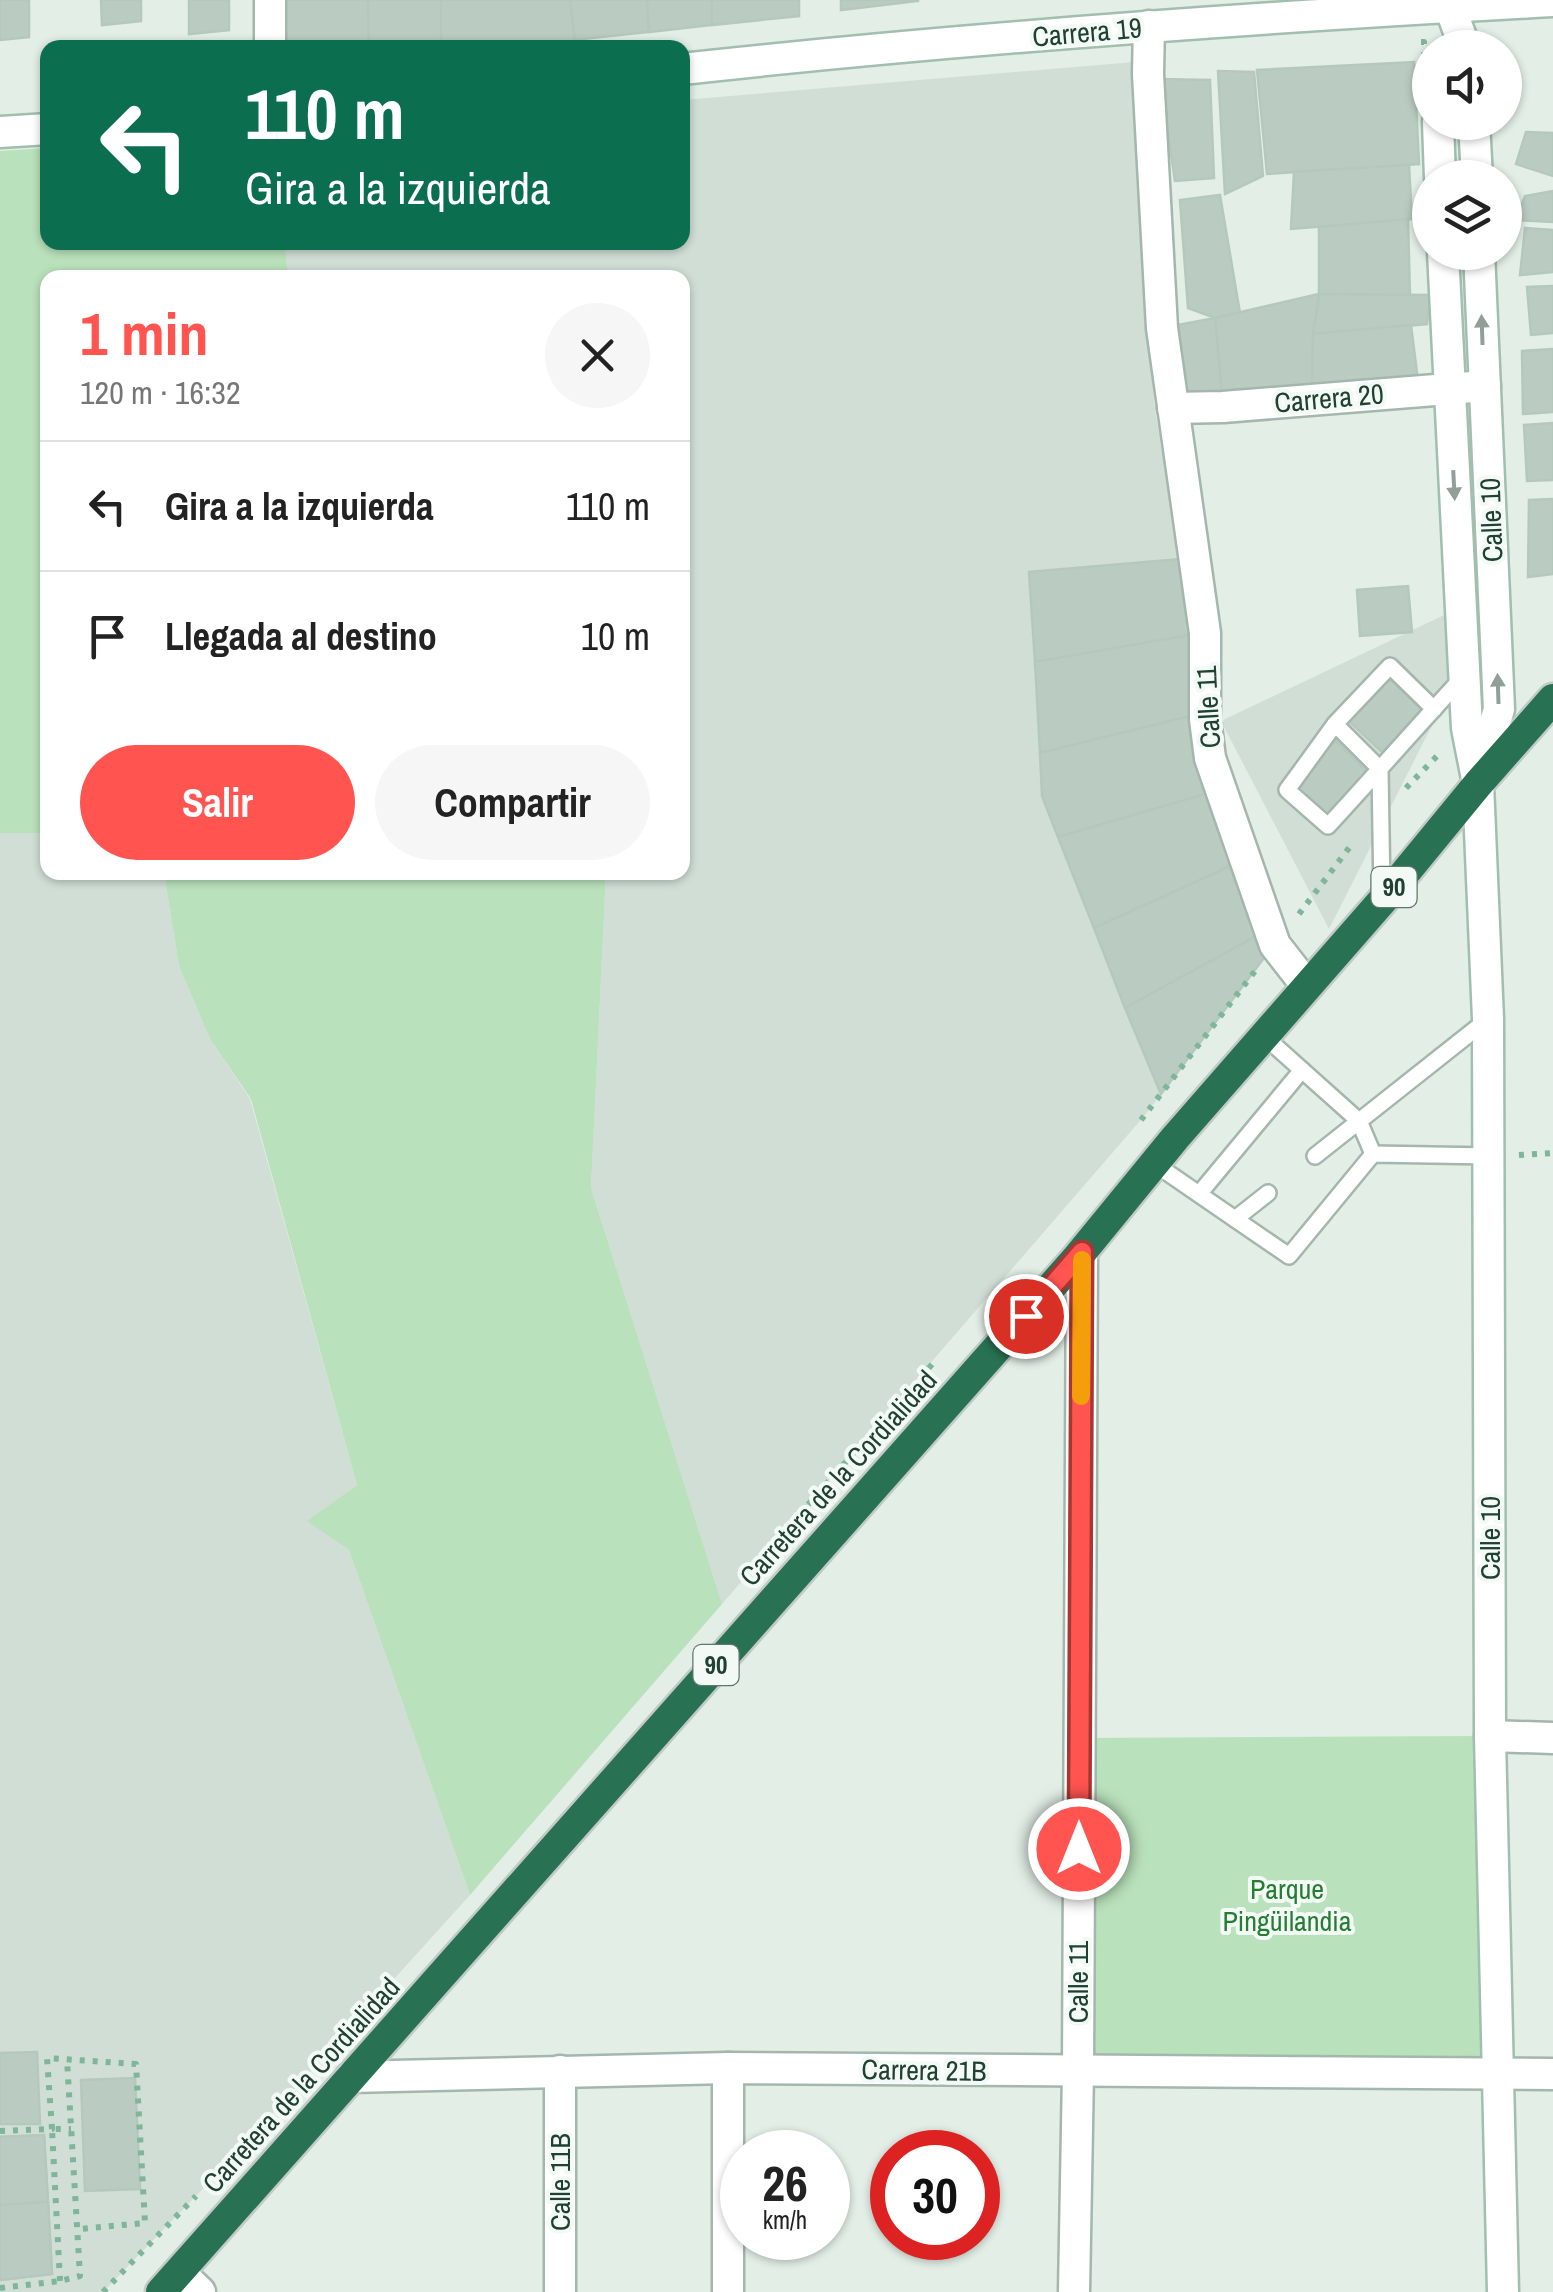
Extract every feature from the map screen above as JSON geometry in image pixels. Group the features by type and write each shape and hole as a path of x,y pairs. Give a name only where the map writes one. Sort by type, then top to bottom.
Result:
{"highway":[{"name":"Carretera de la Cordialidad","path":"180,2285 351,2077 1082,1252 1553,699"}],"street":[{"path":"270,0 270,40"},
{"name":"Carrera 19","path":"690,68 1148,26 1553,1"},
{"path":"1445,30 1450,7"},
{"path":"1450,7 1458,30"},
{"name":"Calle 11","path":"1148,26 1162,328 1205,634 1210,758 1276,945 1307,986"},
{"path":"0,132 40,130"},
{"name":"Calle 10","path":"1444,270 1457,684 1478,784 1488,1019 1490,1736 1503,2292"},
{"name":"Calle 10","path":"1478,784 1498,709 1481,270"},
{"name":"Carrera 20","path":"1173,408 1485,386"},
{"name":"Calle 11","path":"1074,2292 1082,1252"},
{"path":"1490,1736 1553,1738"},
{"path":"728,2068 728,2292"},
{"name":"Carrera 21B","path":"351,2077 728,2068 1553,2074"},
{"name":"Calle 11B","path":"560,2071 560,2292"}],"lane":[{"path":"1434,710 1390,666 1336,724 1287,790 1328,826 1434,710 1457,684"},
{"path":"1336,724 1380,769 1382,901"},
{"path":"1315,1156 1488,1019"},
{"path":"1264,1036 1359,1121 1373,1154"},
{"path":"1198,1194 1302,1070"},
{"path":"1373,1154 1490,1156"},
{"path":"1155,1164 1289,1256 1373,1154"},
{"path":"1235,1219 1268,1193"}],"path":[{"path":"1134,1130 1352,844 1450,742 1457,684"},
{"path":"787,1529 943,1352"},
{"path":"60,2281 47,2058 136,2064 145,2223 78,2229"},
{"path":"0,2288 80,2276 67,2060"},
{"path":"0,2132 71,2129"},
{"path":"103,2292 196,2196"}],"shaded area":[{"path":"1135,62 1142,277 1155,410 1180,559 1029,573 1042,796 1161,1094 722,1604 591,1188 606,880 690,880 690,270 287,270 286,250 690,250 690,99"},
{"path":"1461,607 1464,662 1329,929 1221,721"},
{"path":"0,833 40,833 40,880 165,880 179,966 210,1039 250,1099 357,1485 308,1521 349,1550 470,1895 222,2169 103,2292 0,2292"}],"green space":[{"path":"40,148 40,250 286,250 287,270 40,270 40,833 0,833 0,151"},
{"path":"165,880 606,880 591,1188 722,1604 470,1895 349,1550 307,1521 357,1485 251,1099 210,1039 179,966"},
{"name":"Parque Pingüilandia","path":"1490,1736 1497,2074 1078,2072 1080,1738"}],"building":[{"path":"0,0 29,0 29,37 0,40"},
{"path":"101,0 141,0 141,21 102,25"},
{"path":"189,0 229,0 229,30 189,34"},
{"path":"271,0 368,0 369,40 275,40"},
{"path":"368,0 441,0 441,40 369,40"},
{"path":"441,0 570,0 575,40 441,40"},
{"path":"570,0 647,0 649,32 575,40"},
{"path":"647,0 712,0 712,25 649,32"},
{"path":"712,0 799,0 799,16 712,25"},
{"path":"841,0 918,0 918,1 841,10"},
{"path":"1412,62 1412,140 1418,140 1419,160 1412,160 1412,164 1267,174 1257,70"},
{"path":"1218,71 1254,72 1263,176 1225,194"},
{"path":"1160,79 1210,80 1214,178 1175,181"},
{"path":"1526,132 1553,133 1553,176 1522,166 1522,160 1517,160"},
{"path":"1409,165 1412,219 1291,229 1294,172"},
{"path":"1553,191 1553,222 1522,220 1525,196"},
{"path":"1220,195 1240,313 1215,318 1188,308 1180,200"},
{"path":"1408,219 1410,296 1319,294 1319,227"},
{"path":"1525,228 1553,230 1553,272 1520,275"},
{"path":"1553,286 1553,333 1531,335 1527,287"},
{"path":"1319,294 1430,295 1427,324 1313,334"},
{"path":"1319,294 1313,334 1312,394 1223,407 1215,318"},
{"path":"1215,318 1223,407 1173,408 1162,328"},
{"path":"1411,325 1418,381 1312,394 1313,334"},
{"path":"1553,349 1553,412 1523,414 1522,351"},
{"path":"1553,423 1553,480 1527,481 1524,425"},
{"path":"1553,499 1553,574 1528,577 1529,500"},
{"path":"1180,559 1190,635 1035,662 1029,572"},
{"path":"1408,586 1412,632 1360,636 1357,590"},
{"path":"1190,635 1195,715 1040,753 1035,662"},
{"path":"1393,674 1426,709 1385,755 1350,722"},
{"path":"1195,715 1212,792 1058,837 1042,796 1040,753"},
{"path":"1336,741 1369,774 1328,819 1292,788"},
{"path":"1212,792 1235,864 1094,928 1058,837"},
{"path":"1235,864 1260,934 1125,1008 1094,928"},
{"path":"1260,934 1270,950 1161,1094 1125,1008"},
{"path":"37,2052 40,2124 0,2124 0,2053"},
{"path":"135,2078 140,2189 85,2191 81,2080"},
{"path":"44,2135 52,2274 0,2280 0,2137"},
{"path":"44,2135 48,2202 0,2205 0,2137"},
{"path":"48,2202 52,2274 0,2280 0,2205"}],"slow traffic":[{"path":"1081,1396 1082,1260"}],"route":[{"path":"1026,1316 1082,1252 1079,1849"}]}
